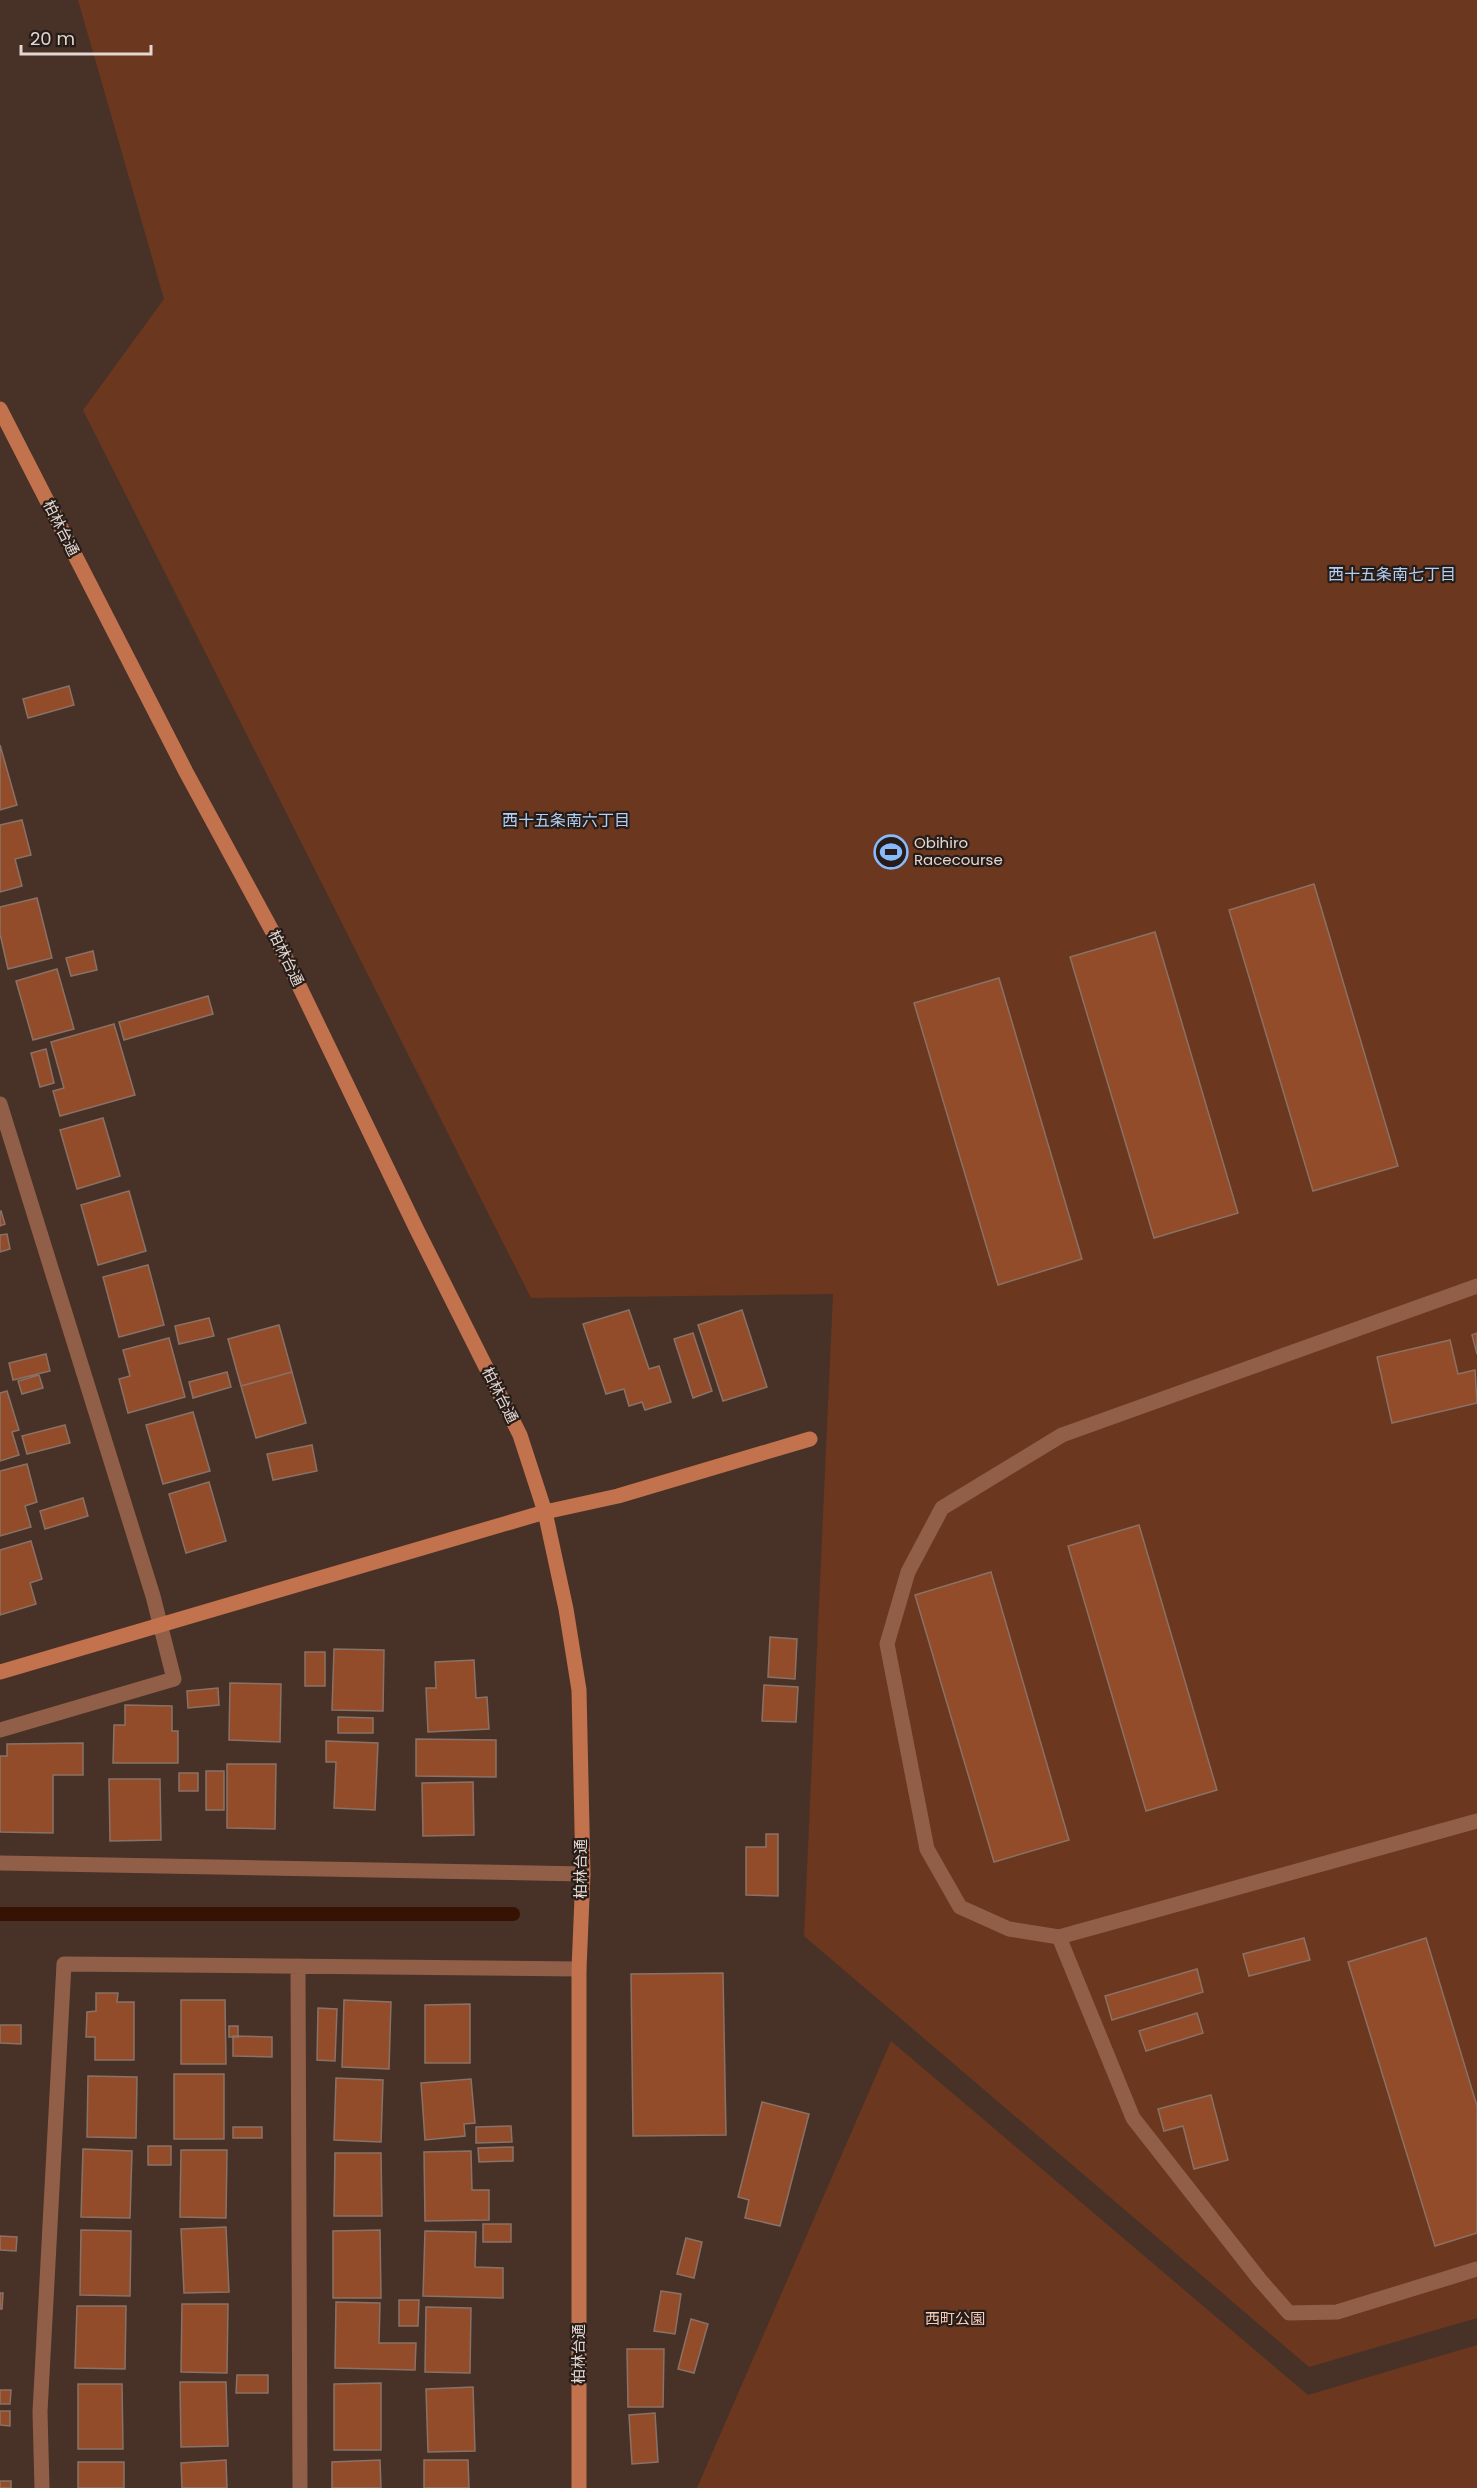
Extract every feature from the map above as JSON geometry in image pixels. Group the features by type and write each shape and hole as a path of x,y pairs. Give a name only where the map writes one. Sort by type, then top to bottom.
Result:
{"street":[{"name":"柏林台通","path":"0,409 186,772 276,938 417,1230 520,1435 545,1512 566,1609 579,1690 583,1874 579,1969 579,2488"},
{"path":"0,1104 161,1625 174,1679 0,1730"},
{"path":"1477,1286 1062,1435 942,1508 908,1572 887,1644 927,1849 960,1907 1009,1929 1059,1937 1477,1821"},
{"path":"0,1672 545,1512 618,1496 810,1439"},
{"path":"0,1863 583,1874"},
{"path":"1059,1937 1133,2118 1260,2280 1289,2313 1336,2312 1477,2269"},
{"path":"42,2488 40,2412 64,1964 579,1969"},
{"path":"298,1966 300,2488"}],"green space":[{"name":"Obihiro Racecourse","path":"78,0 1477,0 1477,2318 1309,2367 804,1936 833,1294 531,1298 83,410 164,299"},
{"name":"西町公園","path":"891,2041 1308,2395 1477,2345 1477,2488 697,2488"}],"building":[{"path":"69,686 74,705 28,718 23,699"},
{"path":"0,745 17,805 0,810"},
{"path":"22,820 31,855 15,859 22,886 0,892 0,825"},
{"path":"1314,884 1398,1166 1313,1191 1229,910"},
{"path":"37,898 52,958 8,969 0,934 0,907"},
{"path":"1155,932 1238,1213 1154,1238 1070,957"},
{"path":"93,951 97,970 71,976 66,958"},
{"path":"57,969 74,1029 33,1040 16,981"},
{"path":"999,978 1082,1259 998,1285 914,1003"},
{"path":"208,996 213,1014 124,1040 119,1022"},
{"path":"114,1024 135,1095 60,1116 53,1091 64,1088 51,1042"},
{"path":"46,1049 54,1083 40,1087 31,1053"},
{"path":"103,1118 120,1176 77,1189 60,1130"},
{"path":"129,1191 146,1251 98,1265 81,1205"},
{"path":"0,1212 5,1224 0,1226"},
{"path":"7,1234 10,1249 0,1252 0,1235"},
{"path":"148,1265 164,1325 119,1337 103,1277"},
{"path":"629,1310 649,1369 659,1366 671,1402 645,1410 642,1402 629,1406 624,1389 606,1394 583,1324"},
{"path":"742,1310 767,1387 723,1401 698,1325"},
{"path":"209,1318 214,1336 179,1344 175,1326"},
{"path":"279,1325 292,1372 241,1386 228,1339"},
{"path":"693,1333 712,1391 693,1398 674,1339"},
{"path":"1477,1333 1477,1354 1472,1335"},
{"path":"169,1338 185,1397 128,1413 119,1379 130,1376 123,1350"},
{"path":"1450,1340 1458,1374 1475,1370 1477,1403 1392,1423 1377,1357"},
{"path":"46,1354 50,1371 13,1380 9,1363"},
{"path":"227,1372 231,1387 193,1398 189,1382"},
{"path":"292,1372 306,1423 256,1438 241,1386"},
{"path":"39,1375 43,1388 22,1394 18,1381"},
{"path":"7,1391 19,1430 12,1432 19,1455 0,1461 0,1393"},
{"path":"193,1412 210,1471 163,1484 146,1425"},
{"path":"65,1425 70,1443 27,1454 22,1436"},
{"path":"312,1445 317,1471 273,1480 267,1454"},
{"path":"27,1464 37,1502 25,1506 31,1527 0,1536 0,1471"},
{"path":"209,1482 226,1541 186,1553 169,1494"},
{"path":"83,1498 88,1516 45,1529 40,1511"},
{"path":"1139,1525 1217,1790 1146,1811 1068,1546"},
{"path":"31,1541 42,1579 30,1583 36,1604 0,1615 0,1550"},
{"path":"991,1572 1069,1840 994,1862 915,1595"},
{"path":"770,1637 797,1639 795,1679 768,1677"},
{"path":"334,1649 384,1650 383,1711 332,1710"},
{"path":"305,1652 325,1652 325,1686 305,1686"},
{"path":"474,1660 476,1698 487,1697 489,1729 428,1732 426,1688 436,1688 435,1662"},
{"path":"230,1683 281,1684 280,1742 229,1740"},
{"path":"764,1685 798,1687 796,1722 762,1721"},
{"path":"218,1688 219,1705 188,1708 187,1691"},
{"path":"125,1705 172,1706 172,1731 178,1731 178,1763 113,1763 114,1725 125,1725"},
{"path":"338,1717 373,1718 373,1733 338,1733"},
{"path":"416,1739 496,1740 496,1777 416,1776"},
{"path":"326,1741 378,1743 375,1810 334,1808 336,1762 326,1762"},
{"path":"83,1743 83,1775 53,1775 53,1833 0,1832 0,1756 7,1756 7,1744"},
{"path":"227,1764 276,1764 275,1829 227,1828"},
{"path":"206,1771 224,1771 224,1810 206,1810"},
{"path":"179,1773 198,1773 198,1791 179,1791"},
{"path":"109,1779 160,1779 161,1840 110,1841"},
{"path":"473,1782 474,1835 423,1836 422,1783"},
{"path":"766,1834 778,1834 778,1896 746,1895 746,1847 766,1847"},
{"path":"1304,1938 1310,1960 1249,1976 1243,1954"},
{"path":"1426,1938 1477,2106 1477,2233 1435,2246 1348,1962"},
{"path":"1197,1969 1203,1992 1112,2020 1105,1996"},
{"path":"723,1973 726,2135 633,2136 631,1974"},
{"path":"96,1993 118,1993 117,2002 134,2002 134,2060 95,2060 95,2037 86,2037 87,2012 96,2011"},
{"path":"181,2000 225,2000 226,2064 181,2064"},
{"path":"344,2000 391,2002 389,2069 342,2067"},
{"path":"470,2004 470,2063 425,2063 425,2005"},
{"path":"318,2008 337,2009 335,2061 317,2060"},
{"path":"1197,2013 1203,2033 1146,2051 1139,2031"},
{"path":"0,2025 21,2025 21,2044 0,2043"},
{"path":"229,2026 238,2026 238,2037 229,2037"},
{"path":"233,2036 272,2037 272,2057 233,2056"},
{"path":"174,2074 224,2074 224,2139 174,2139"},
{"path":"88,2076 137,2077 136,2138 87,2137"},
{"path":"336,2078 383,2080 381,2142 334,2140"},
{"path":"471,2079 475,2123 464,2124 465,2136 425,2140 421,2083"},
{"path":"1211,2095 1228,2160 1194,2169 1183,2126 1164,2131 1158,2109"},
{"path":"762,2102 809,2114 780,2226 745,2218 749,2200 738,2197"},
{"path":"511,2126 512,2142 476,2143 476,2127"},
{"path":"233,2127 262,2127 262,2138 233,2138"},
{"path":"148,2146 171,2146 171,2165 148,2165"},
{"path":"513,2147 513,2161 479,2162 478,2148"},
{"path":"83,2149 132,2151 130,2218 81,2217"},
{"path":"181,2150 227,2150 226,2218 180,2217"},
{"path":"471,2151 472,2190 489,2190 489,2220 425,2221 424,2152"},
{"path":"335,2153 381,2153 382,2216 334,2216"},
{"path":"483,2224 511,2224 511,2242 483,2242"},
{"path":"226,2227 229,2292 184,2293 181,2229"},
{"path":"81,2230 131,2231 130,2296 80,2295"},
{"path":"380,2230 381,2298 333,2298 333,2231"},
{"path":"425,2231 476,2232 475,2267 503,2268 503,2298 423,2296"},
{"path":"0,2236 17,2237 16,2251 0,2250"},
{"path":"686,2238 702,2242 694,2278 677,2274"},
{"path":"661,2291 681,2294 675,2334 654,2331"},
{"path":"0,2293 3,2293 2,2309 0,2309"},
{"path":"399,2300 419,2300 418,2326 399,2326"},
{"path":"336,2302 380,2303 379,2343 416,2343 415,2370 335,2368"},
{"path":"182,2304 228,2304 227,2373 181,2372"},
{"path":"77,2306 126,2306 125,2369 75,2368"},
{"path":"426,2307 471,2308 470,2373 425,2372"},
{"path":"691,2319 708,2324 694,2373 678,2369"},
{"path":"627,2349 664,2349 663,2407 628,2407"},
{"path":"237,2375 268,2375 268,2393 236,2393"},
{"path":"180,2382 226,2382 228,2446 181,2447"},
{"path":"381,2383 381,2450 334,2450 334,2384"},
{"path":"78,2384 122,2384 123,2449 78,2449"},
{"path":"473,2387 475,2451 428,2452 426,2389"},
{"path":"0,2390 11,2390 10,2404 0,2404"},
{"path":"0,2411 10,2411 10,2426 0,2425"},
{"path":"655,2413 658,2462 632,2464 629,2415"},
{"path":"226,2460 227,2488 182,2488 181,2463"},
{"path":"380,2460 381,2488 332,2488 332,2462"},
{"path":"424,2460 468,2460 469,2488 424,2488"},
{"path":"78,2462 124,2462 124,2488 78,2488"},
{"path":"0,2481 11,2481 11,2488 0,2488"}],"waterway":[{"path":"0,1914 513,1914"}],"place":[{"name":"Obihiro Racecourse","path":"891,852"}],"district":[{"name":"西十五条南七丁目","path":"1392,574"},
{"name":"西十五条南六丁目","path":"566,820"}]}
